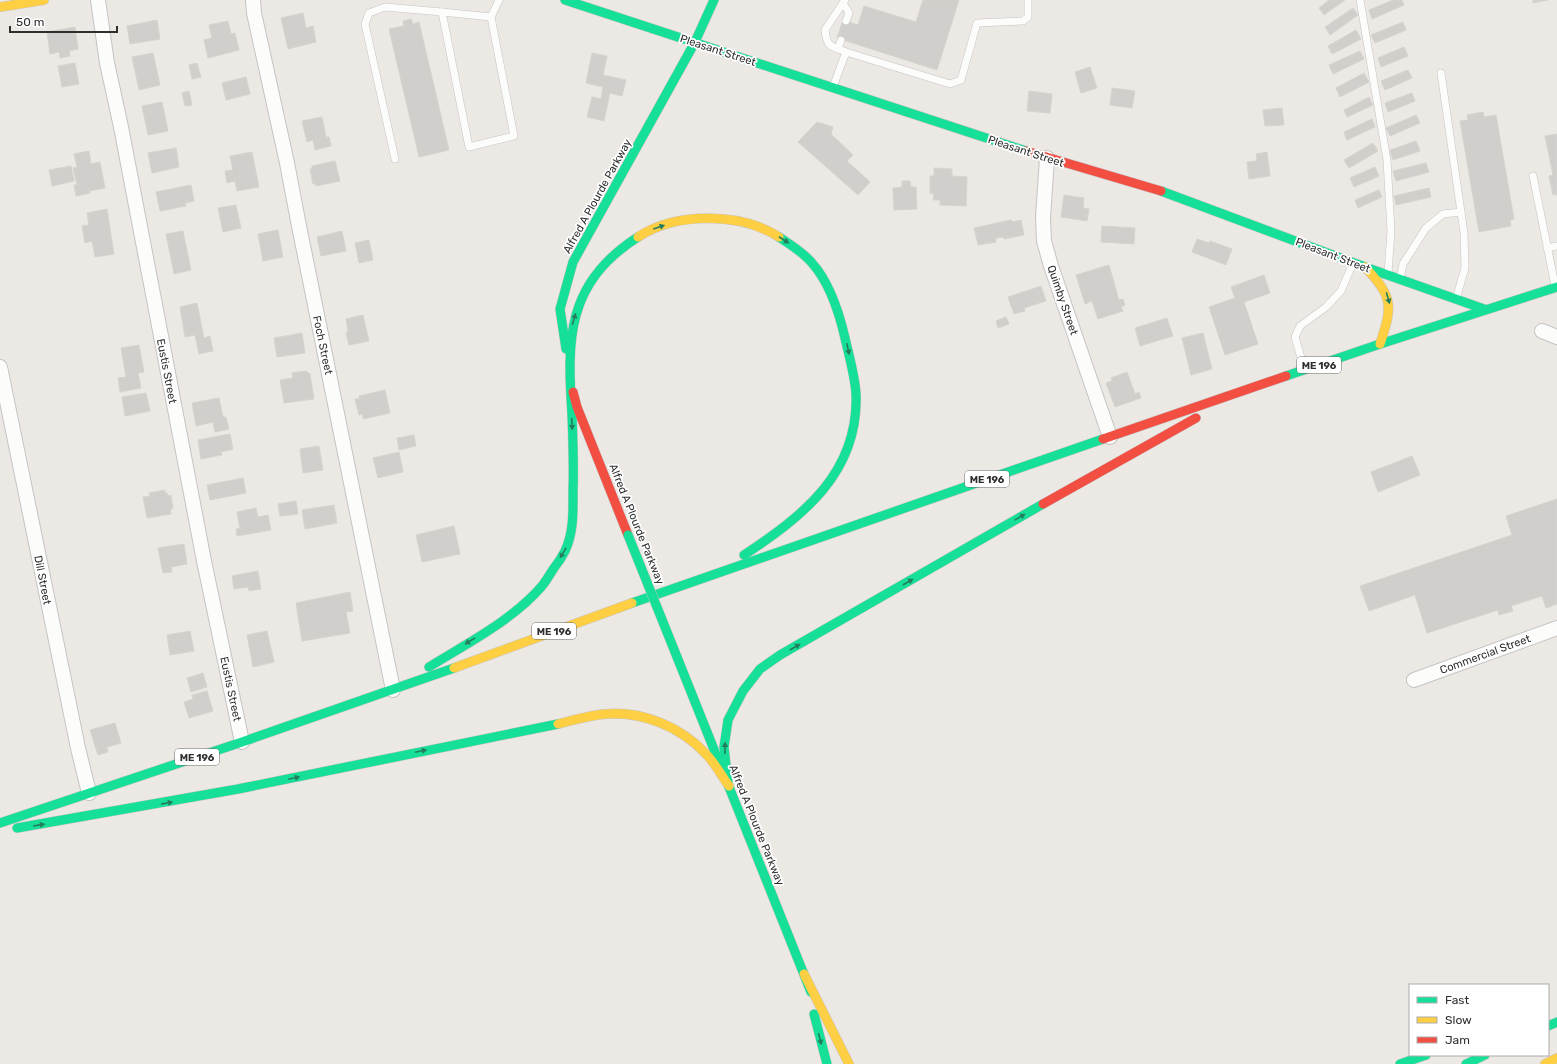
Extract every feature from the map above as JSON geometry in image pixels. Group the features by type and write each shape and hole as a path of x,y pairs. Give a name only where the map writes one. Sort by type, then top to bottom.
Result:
{"main road":[{"path":"0,7 44,0"},
{"name":"Pleasant Street","path":"565,0 1047,158 1173,194 1400,280 1484,309"},
{"name":"Alfred A Plourde Parkway","path":"714,0 695,42 573,262 560,309 571,384 577,407 840,1064"},
{"path":"393,690 509,616 543,585 566,548 572,520 574,462 569,349 572,325 580,303 591,282 605,263 623,247 642,234 653,229 676,222 699,218 735,220 758,227 779,237 804,256 815,267 831,295 845,336 856,393 852,435 846,454 834,478 818,497 786,527 716,573"},
{"path":"1365,267 1382,284 1389,302 1390,315 1380,344"},
{"name":"ME 196","path":"0,823 393,690 716,573 1304,370 1484,309 1556,287"},
{"path":"729,786 724,747 728,720 743,691 760,670 780,655 1037,507 1191,421 1259,386"},
{"path":"0,831 121,812 279,781 503,734 617,713 640,715 682,734 706,754 729,786"},
{"path":"804,974 827,1064"},
{"path":"804,974 849,1064"},
{"path":"1400,1064 1423,1056"},
{"path":"1466,1064 1483,1056"},
{"path":"1545,1064 1557,1058"}],"street":[{"name":"Eustis Street","path":"98,0 107,63 124,142 204,561 242,742"},
{"name":"Foch Street","path":"253,0 254,13 288,163 299,226 393,690"},
{"name":"Quimby Street","path":"1047,158 1043,217 1044,241 1051,266 1110,437"},
{"path":"1542,331 1557,337"},
{"name":"Dill Street","path":"0,367 72,718 89,793"},
{"name":"Commercial Street","path":"1414,680 1557,628"}],"lane":[{"path":"442,12 469,146 514,136 491,17 499,0"},
{"path":"844,2 824,30 826,40 830,46 950,84 960,80 977,23 1023,21 1028,17 1028,0"},
{"path":"1360,0 1387,160 1391,231 1388,275"},
{"path":"844,2 849,13 846,21"},
{"path":"396,159 365,24 369,12 385,7 491,17"},
{"path":"838,49 841,40"},
{"path":"833,87 846,52"},
{"path":"1441,73 1464,233 1465,268 1456,299"},
{"path":"1533,176 1556,287"},
{"path":"1400,280 1403,264 1426,228 1443,214 1461,212"},
{"path":"1548,248 1557,246"},
{"path":"1304,370 1295,336 1300,326 1326,308 1342,291 1353,262"}],"building":[{"path":"923,0 959,0 937,70 837,38 843,20 858,25 864,6 916,22"},
{"path":"1329,0 1345,0 1324,15 1319,8"},
{"path":"1393,0 1402,0 1404,5 1372,19 1369,10"},
{"path":"1533,0 1548,0 1533,3"},
{"path":"1353,8 1358,15 1330,35 1325,27"},
{"path":"303,13 306,28 313,26 316,42 288,49 281,18"},
{"path":"411,19 413,24 419,22 449,150 419,157 389,29 404,26 403,21"},
{"path":"157,20 160,39 130,44 127,26"},
{"path":"228,21 231,34 235,33 239,50 208,58 204,40 212,38 209,25"},
{"path":"1403,22 1406,30 1375,43 1371,35"},
{"path":"75,27 78,49 69,51 70,56 60,58 59,52 50,54 47,32"},
{"path":"1356,30 1361,39 1332,54 1328,46"},
{"path":"1404,47 1408,56 1381,67 1378,58"},
{"path":"1360,51 1364,59 1333,74 1329,65"},
{"path":"153,53 160,85 139,90 132,57"},
{"path":"592,53 607,56 603,75 626,80 622,96 610,93 604,121 587,117 592,97 601,99 603,87 586,83"},
{"path":"75,63 79,84 62,87 58,66"},
{"path":"197,63 201,77 192,79 189,65"},
{"path":"1090,67 1097,88 1081,93 1075,72"},
{"path":"1408,70 1412,78 1385,90 1381,81"},
{"path":"1364,73 1369,82 1340,97 1336,88"},
{"path":"246,77 250,94 226,100 222,83"},
{"path":"1112,88 1135,91 1132,108 1110,105"},
{"path":"189,91 192,105 185,106 182,93"},
{"path":"1029,91 1052,94 1050,113 1027,111"},
{"path":"1412,93 1415,101 1388,112 1385,103"},
{"path":"1369,97 1373,105 1347,117 1344,110"},
{"path":"162,102 168,131 148,135 142,106"},
{"path":"1282,108 1284,125 1265,126 1263,110"},
{"path":"1483,112 1484,117 1496,115 1514,219 1510,220 1511,226 1479,232 1460,121 1468,120 1467,115"},
{"path":"1416,115 1420,123 1390,136 1386,128"},
{"path":"322,117 326,137 329,137 331,146 315,150 313,140 307,142 302,121"},
{"path":"1372,119 1375,127 1347,140 1344,132"},
{"path":"817,122 833,127 831,134 853,155 847,161 870,182 858,195 798,142"},
{"path":"1557,134 1557,194 1553,195 1549,176 1553,175 1545,136"},
{"path":"1416,141 1420,151 1393,160 1390,150"},
{"path":"1373,143 1378,151 1349,168 1344,160"},
{"path":"176,148 179,167 152,173 148,153"},
{"path":"89,151 91,164 100,162 105,188 89,191 90,193 76,196 74,185 77,185 73,168 77,167 74,154"},
{"path":"252,152 259,187 237,191 235,181 227,183 225,171 233,170 230,156"},
{"path":"1267,152 1270,176 1249,179 1247,162 1257,161 1256,154"},
{"path":"335,161 340,181 316,186 316,184 313,184 310,169 312,169 312,166"},
{"path":"1426,163 1429,172 1396,181 1393,171"},
{"path":"71,166 74,181 52,186 49,170"},
{"path":"1375,167 1379,176 1354,187 1350,178"},
{"path":"934,168 952,169 952,176 967,177 966,206 940,205 940,200 933,200 934,194 930,193 930,176 934,176"},
{"path":"902,181 910,181 911,187 916,187 917,209 894,210 893,188 902,187"},
{"path":"191,185 194,201 185,203 186,206 160,211 156,192"},
{"path":"1429,188 1431,197 1396,205 1394,196"},
{"path":"1379,190 1382,197 1358,208 1355,200"},
{"path":"1064,195 1084,198 1083,208 1089,209 1087,221 1061,217"},
{"path":"236,205 241,228 223,232 218,208"},
{"path":"107,209 114,254 95,257 92,241 85,243 82,226 89,225 87,213"},
{"path":"1011,220 1012,222 1021,220 1024,235 1004,239 1004,237 996,238 996,242 978,245 974,228"},
{"path":"1102,226 1135,228 1134,244 1101,242"},
{"path":"278,230 283,257 263,261 258,234"},
{"path":"183,231 191,270 174,274 166,234"},
{"path":"342,231 346,251 321,256 317,237"},
{"path":"1197,239 1209,243 1210,241 1232,249 1226,265 1192,252"},
{"path":"369,240 373,260 359,263 355,243"},
{"path":"1109,265 1119,300 1123,299 1125,305 1121,307 1123,311 1098,319 1092,301 1085,304 1076,275"},
{"path":"1264,275 1270,293 1244,302 1258,344 1225,355 1209,307 1235,298 1231,287"},
{"path":"1041,286 1046,301 1024,308 1025,311 1014,314 1008,297"},
{"path":"197,303 204,338 210,336 213,351 199,354 195,335 185,337 180,307"},
{"path":"363,315 369,341 349,345 346,333 348,332 346,319"},
{"path":"1006,317 1009,324 998,328 996,321"},
{"path":"1167,318 1173,336 1140,346 1135,328"},
{"path":"302,333 305,353 277,357 274,338"},
{"path":"1203,333 1212,369 1191,375 1182,338"},
{"path":"139,345 144,372 138,373 141,388 120,392 118,378 126,377 121,348"},
{"path":"306,371 310,374 314,399 284,403 280,380 293,378 292,373"},
{"path":"1127,372 1135,394 1139,392 1141,398 1115,407 1106,383 1112,381 1111,378"},
{"path":"385,390 390,413 363,419 363,414 359,415 355,399 359,399 359,396"},
{"path":"146,393 150,411 125,416 122,397"},
{"path":"219,398 223,417 226,417 229,429 215,432 213,422 196,426 192,403"},
{"path":"230,434 233,449 221,452 222,455 201,459 198,440"},
{"path":"414,435 416,446 399,450 397,438"},
{"path":"319,446 323,470 303,473 300,449"},
{"path":"399,452 403,472 378,478 373,458"},
{"path":"1412,456 1420,475 1378,492 1371,472"},
{"path":"243,478 246,493 210,500 207,485"},
{"path":"165,490 165,493 167,493 168,496 171,495 173,509 170,509 171,514 147,518 143,497 150,496 149,493"},
{"path":"1557,499 1557,604 1546,608 1542,596 1511,606 1513,611 1499,615 1498,610 1427,633 1415,595 1369,611 1360,586 1512,535 1506,516"},
{"path":"296,501 298,514 280,516 278,504"},
{"path":"334,505 337,523 305,529 302,510"},
{"path":"256,508 258,517 268,515 271,530 237,536 236,529 240,528 237,512"},
{"path":"454,526 460,554 422,562 416,535"},
{"path":"184,544 187,564 171,567 172,572 163,573 158,548"},
{"path":"258,571 261,589 249,591 248,587 234,589 232,576"},
{"path":"350,592 353,611 346,612 350,633 302,641 296,603"},
{"path":"190,631 194,651 170,655 167,635"},
{"path":"267,631 274,662 253,667 247,635"},
{"path":"203,673 207,687 191,692 187,678"},
{"path":"207,691 213,711 189,718 184,702 193,699 192,695"},
{"path":"115,723 121,743 107,747 108,752 98,755 90,730"}],"traffic: fast":[{"path":"565,0 1026,151"},
{"path":"566,349 560,309 573,262 695,42 714,0"},
{"path":"1161,191 1365,267 1484,309"},
{"path":"429,667 488,631 517,610 542,586 565,551 570,536 573,514 573,453 570,362 576,315 584,293 597,274 614,255 638,237"},
{"path":"744,555 787,524 806,508 823,490 837,469 848,447 854,422 856,394 852,366 843,328 833,298 824,280 812,263 801,252 779,237"},
{"path":"1286,376 1557,287"},
{"path":"632,603 1103,439"},
{"path":"728,783 724,747 728,720 743,691 760,669 780,655 1043,504"},
{"path":"628,535 677,657"},
{"path":"677,657 811,992"},
{"path":"0,823 242,742 454,668"},
{"path":"17,828 238,789 558,724"},
{"path":"814,1014 827,1064"},
{"path":"1549,1026 1557,1022"},
{"path":"1400,1064 1423,1056"},
{"path":"1466,1064 1483,1056"}],"traffic: slow":[{"path":"0,7 44,0"},
{"path":"638,237 653,229 671,223 689,219 708,218 727,219 746,223 779,237"},
{"path":"1365,267 1381,286 1388,302 1387,320 1380,344"},
{"path":"454,668 632,603"},
{"path":"558,724 594,715 606,714 634,715 647,718 673,729 696,744 712,761 729,786"},
{"path":"804,974 849,1064"},
{"path":"1545,1064 1557,1058"}],"traffic: jam":[{"path":"1026,151 1161,191"},
{"path":"1103,439 1286,376"},
{"path":"573,392 577,407 628,535"},
{"path":"1043,504 1196,418"}]}
